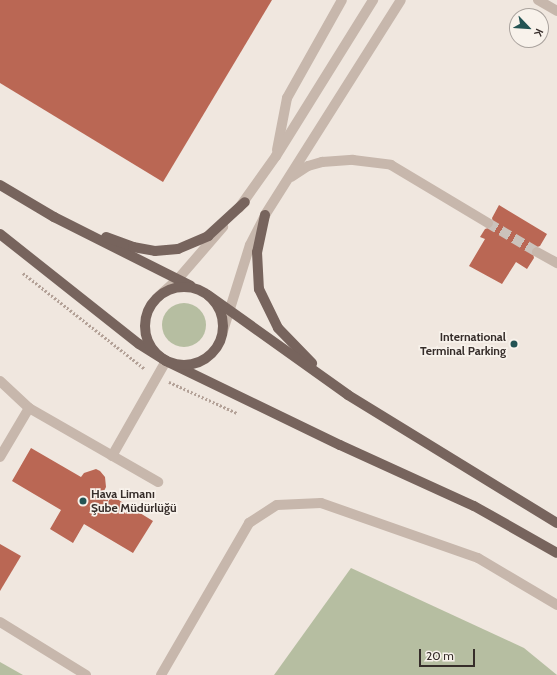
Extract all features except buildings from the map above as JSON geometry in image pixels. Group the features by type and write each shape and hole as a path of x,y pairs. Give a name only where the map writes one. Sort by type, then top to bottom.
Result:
{"main road":[{"path":"0,185 54,218 208,295 348,395 557,523"},
{"path":"54,218 133,247 168,250 193,244 208,236 245,202"},
{"path":"266,215 257,252 259,289 266,306 278,328 291,343 348,395"},
{"path":"0,234 98,312 166,360 290,422 474,506 557,553"},
{"path":"197,289 183,287 170,290 159,296 150,307 145,331 152,348 166,360 178,365 190,365 202,361 212,354 219,343 223,331 223,317 217,305 208,295"}],"street":[{"path":"276,156 287,98 342,0"},
{"path":"159,296 178,279 245,202 276,156 373,0"},
{"path":"223,331 250,245 266,215 400,0"},
{"path":"538,0 557,11"},
{"path":"288,179 308,166 322,162 353,160 391,165 488,223"},
{"path":"537,252 557,264"},
{"path":"112,456 166,360"},
{"path":"0,381 29,408 158,482"},
{"path":"0,457 29,408"},
{"path":"162,675 249,523 277,504 321,503 478,558 557,605"},
{"path":"0,622 86,675"}],"green space":[{"path":"184,303 196,307 202,313 206,325 202,337 196,343 184,347 172,343 166,337 162,325 166,313 172,307"},
{"path":"351,568 524,648 557,675 274,675"},
{"path":"0,662 23,675 0,675"}],"tunnel":[{"path":"488,223 537,252"}],"place":[{"name":"International Terminal Parking","path":"514,344"},
{"name":"Hava Limanı Şube Müdürlüğü","path":"83,501"}]}
